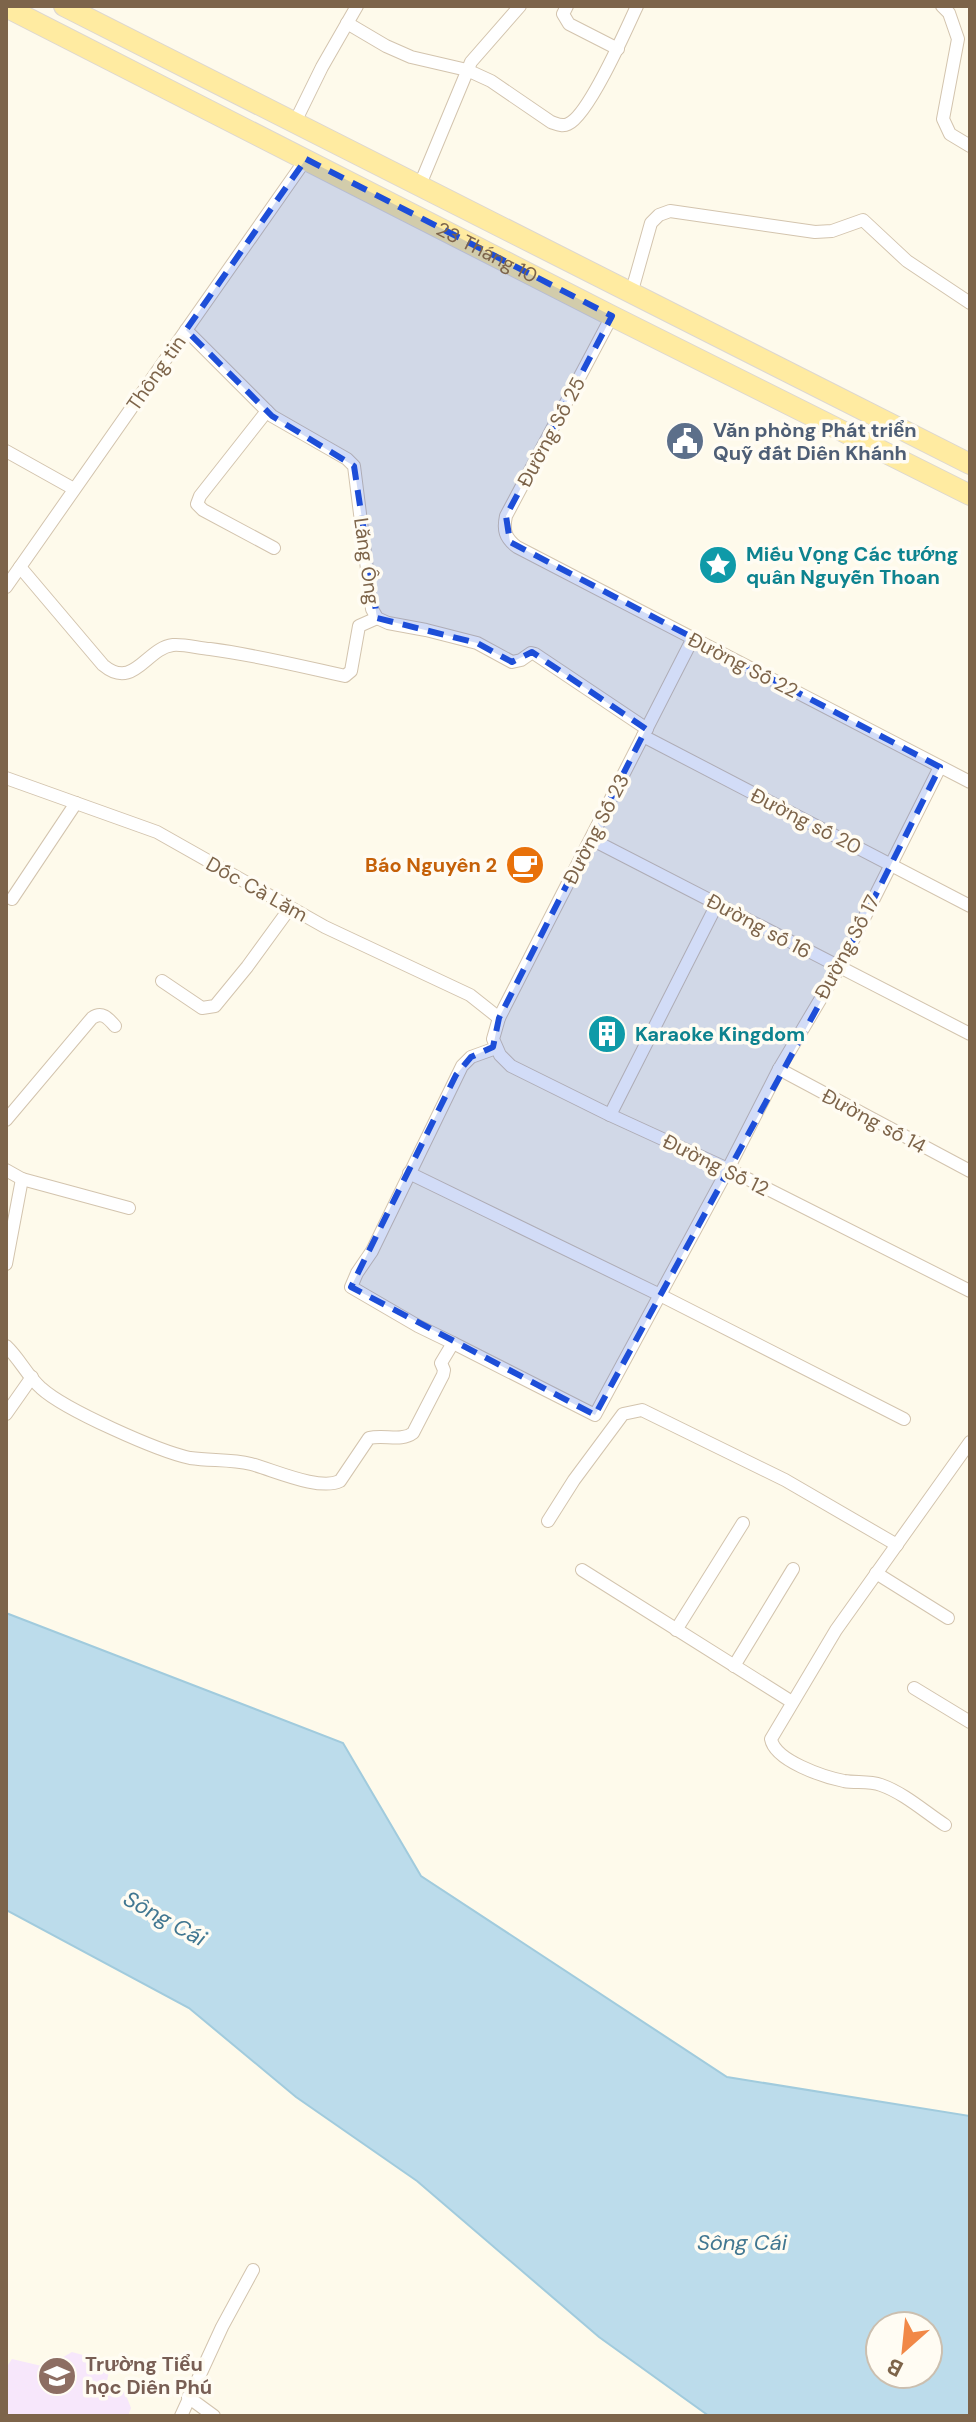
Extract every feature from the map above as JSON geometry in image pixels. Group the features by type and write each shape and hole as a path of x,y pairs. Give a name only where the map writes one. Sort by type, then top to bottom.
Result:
{"main road":[{"name":"23 Tháng 10","path":"64,6 970,464"},
{"name":"23 Tháng 10","path":"6,7 970,495"}],"street":[{"path":"295,122 357,6"},
{"path":"419,187 467,70 476,54 520,6"},
{"path":"567,6 563,14 569,24 618,49"},
{"path":"347,23 411,57 467,70 491,81 551,122 563,125 579,115 611,63 637,6"},
{"path":"942,6 949,13 958,39 943,119 950,134 970,146"},
{"name":"Thông tin","path":"6,587 306,159"},
{"path":"631,294 651,223 659,215 670,211 815,232 832,231 863,220 907,261 970,303"},
{"name":"Đường Số 25","path":"517,547 504,530 506,516 612,316"},
{"name":"Lăng Ông","path":"186,330 267,411 354,466 372,609 377,618 477,643 512,662 535,654 645,732"},
{"path":"267,411 200,496 197,504 274,548"},
{"path":"6,451 74,489"},
{"name":"Đường Số 22","path":"517,547 970,782"},
{"path":"20,567 103,665 116,672 134,671 159,650 176,645 240,653 345,676 351,671 359,626 377,618"},
{"name":"Đường Số 23","path":"499,1018 692,640"},
{"name":"Đường số 20","path":"645,732 970,906"},
{"name":"Đường Số 17","path":"453,1343 595,1415 779,1069 839,968 940,767"},
{"name":"Dốc Cà Lăm","path":"6,778 157,832 356,943 470,995 499,1018"},
{"path":"12,899 76,803"},
{"name":"Đường số 16","path":"591,839 970,1034"},
{"path":"610,1115 717,904"},
{"path":"162,981 202,1008 215,1006 290,908"},
{"path":"6,1120 92,1018 104,1016 115,1026"},
{"path":"6,1346 49,1395 77,1411 173,1453 193,1458 230,1460 331,1484 340,1481 369,1438 403,1438 413,1433 443,1375 441,1363 453,1343 351,1287 372,1251 462,1066 471,1057 496,1048 494,1033 499,1018"},
{"name":"Đường Số 12","path":"496,1048 511,1066 728,1169 970,1291"},
{"name":"Đường số 14","path":"779,1069 970,1171"},
{"path":"6,1170 22,1179 129,1208"},
{"path":"409,1173 660,1295 904,1419"},
{"path":"6,1264 22,1179"},
{"path":"6,1414 32,1377"},
{"path":"548,1521 623,1414 642,1410 785,1480 897,1545"},
{"path":"945,1825 883,1786 816,1773 779,1753 771,1739 836,1630 970,1442"},
{"path":"676,1630 743,1523"},
{"path":"734,1666 793,1569"},
{"path":"582,1570 792,1702"},
{"path":"876,1573 948,1618"},
{"path":"914,1688 970,1722"},
{"path":"181,2416 253,2270"},
{"path":"188,2397 214,2416"}],"highlighted area":[{"path":"306,159 612,316 506,516 510,542 940,767 839,968 595,1415 351,1287 456,1075 471,1057 493,1047 499,1018 646,729 532,652 512,662 477,643 377,618 354,466 272,416 186,330"}],"shaded area":[{"name":"Trường Tiểu học Diên Phú","path":"72,2352 111,2363 106,2385 124,2390 131,2408 128,2416 6,2416 6,2368 12,2359 46,2367"}],"water":[{"name":"Sông Cái","path":"6,1613 343,1743 421,1876 727,2077 970,2116 970,2416 709,2416 599,2337 417,2181 296,2097 189,2008 6,1910"}],"place":[{"name":"Văn phòng Phát triển Quỹ đất Diên Khánh","path":"685,441"},
{"name":"Miếu Vọng Các tướng quân Nguyễn Thoan","path":"718,565"},
{"name":"Báo Nguyên 2","path":"525,865"},
{"name":"Karaoke Kingdom","path":"607,1034"},
{"name":"Trường Tiểu học Diên Phú","path":"57,2376"}]}
